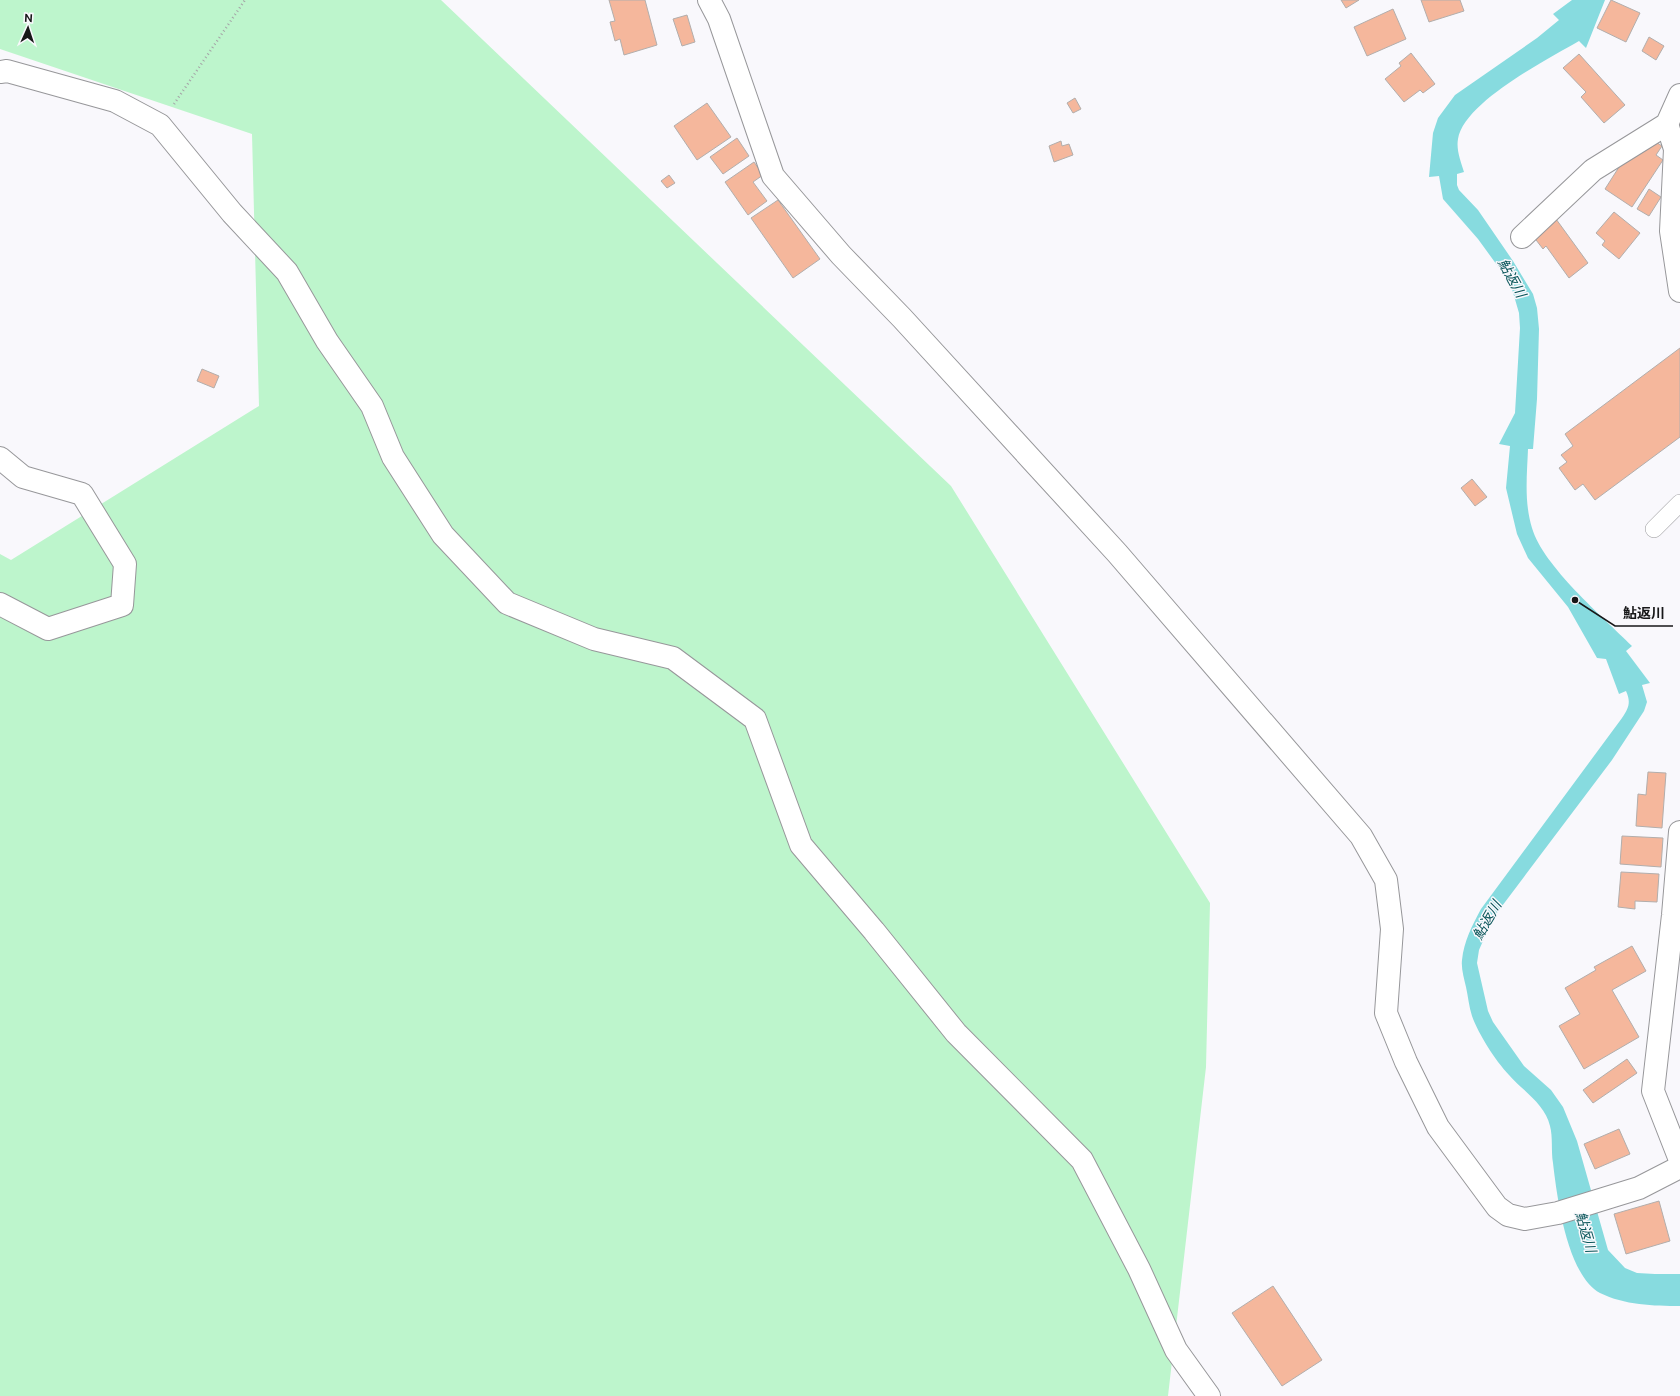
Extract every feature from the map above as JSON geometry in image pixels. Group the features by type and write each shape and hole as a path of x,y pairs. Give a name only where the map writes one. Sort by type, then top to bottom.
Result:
{"street":[{"path":"709,0 719,19 773,176 841,256 902,318 1118,553 1361,836 1386,880 1392,930 1386,1013 1406,1062 1438,1127 1497,1207 1508,1215 1525,1219 1558,1214 1639,1188 1680,1167"},
{"path":"0,72 7,71 115,101 160,125 232,213 287,272 327,341 372,406 393,457 443,535 507,603 594,639 673,658 755,719 801,845 874,931 956,1033 1082,1160 1139,1269 1176,1350 1209,1396"},
{"path":"1522,237 1593,170 1667,124 1680,95"},
{"path":"1667,124 1675,149 1671,231 1680,291"},
{"path":"0,458 23,476 82,494 125,564 122,604 48,629 0,604"},
{"path":"1680,832 1673,914 1653,1091 1680,1160"}],"lane":[{"path":"1654,529 1680,503"}],"path":[{"path":"160,125 245,0"}],"green space":[{"path":"0,0 441,0 951,486 1210,903 1206,1067 1168,1396 0,1396 0,554 11,560 259,406 252,134 0,49"}],"water":[{"path":"1572,0 1605,0 1586,48 1579,41 1509,83 1491,96 1475,111 1464,125 1458,139 1458,152 1464,172 1457,174 1457,185 1459,190 1478,210 1513,261 1533,294 1537,308 1539,329 1537,399 1533,449 1528,449 1527,479 1529,518 1532,528 1538,543 1561,574 1575,590 1632,646 1626,651 1650,683 1642,685 1647,702 1644,711 1612,760 1493,918 1479,950 1477,963 1488,1011 1493,1022 1524,1066 1551,1090 1563,1107 1577,1141 1608,1250 1625,1268 1637,1273 1680,1274 1680,1306 1639,1304 1609,1297 1600,1293 1589,1284 1579,1270 1566,1234 1557,1195 1552,1158 1551,1130 1547,1118 1539,1104 1504,1069 1483,1039 1471,1013 1462,966 1463,953 1467,940 1481,909 1622,718 1628,705 1626,691 1619,694 1606,659 1597,658 1568,607 1528,558 1517,534 1506,488 1510,446 1499,444 1515,413 1520,328 1519,313 1512,289 1502,272 1478,239 1443,199 1439,176 1429,177 1433,133 1438,118 1455,95 1537,38 1559,20 1553,14"}],"building":[{"path":"609,0 645,0 657,45 624,55 620,39 615,41 610,22 615,21"},
{"path":"1341,0 1359,0 1346,8"},
{"path":"1421,0 1460,0 1464,11 1429,22"},
{"path":"1611,0 1640,13 1626,42 1597,28"},
{"path":"1393,9 1406,39 1367,56 1354,27"},
{"path":"687,15 695,42 682,46 673,19"},
{"path":"1649,37 1664,46 1656,60 1642,51"},
{"path":"1411,53 1435,84 1423,93 1420,90 1404,102 1385,79 1401,66 1399,63"},
{"path":"1579,54 1625,105 1604,123 1581,97 1586,92 1563,68"},
{"path":"1075,98 1081,109 1073,113 1067,103"},
{"path":"707,103 731,137 697,160 674,126"},
{"path":"1648,137 1662,146 1656,155 1663,160 1632,207 1605,189 1628,153 1635,157"},
{"path":"737,138 749,156 723,174 710,157"},
{"path":"1061,141 1062,146 1069,144 1073,155 1054,162 1049,146"},
{"path":"754,162 763,175 753,182 767,201 748,215 725,182"},
{"path":"669,175 675,183 667,188 661,181"},
{"path":"1649,189 1661,197 1649,216 1637,209"},
{"path":"778,200 820,259 793,278 751,218"},
{"path":"1614,212 1640,233 1619,259 1602,245 1605,241 1596,233"},
{"path":"1556,219 1588,263 1569,278 1546,246 1543,249 1533,236"},
{"path":"1680,348 1680,437 1595,500 1583,484 1575,490 1559,468 1567,462 1561,455 1573,446 1565,434"},
{"path":"202,369 219,376 214,388 197,381"},
{"path":"1472,479 1487,497 1475,506 1461,488"},
{"path":"1648,772 1666,773 1662,828 1636,826 1638,794 1646,795"},
{"path":"1622,836 1663,838 1661,867 1620,864"},
{"path":"1621,872 1659,874 1657,902 1635,901 1635,909 1618,907"},
{"path":"1632,946 1646,971 1612,990 1639,1037 1584,1069 1559,1026 1580,1014 1565,988 1596,970 1594,967"},
{"path":"1627,1059 1637,1073 1593,1103 1583,1090"},
{"path":"1619,1129 1630,1154 1595,1169 1584,1144"},
{"path":"1659,1201 1670,1241 1626,1254 1614,1214"},
{"path":"1273,1286 1322,1360 1282,1386 1232,1313"}],"place":[{"name":"鮎返川","path":"1575,600"}]}
